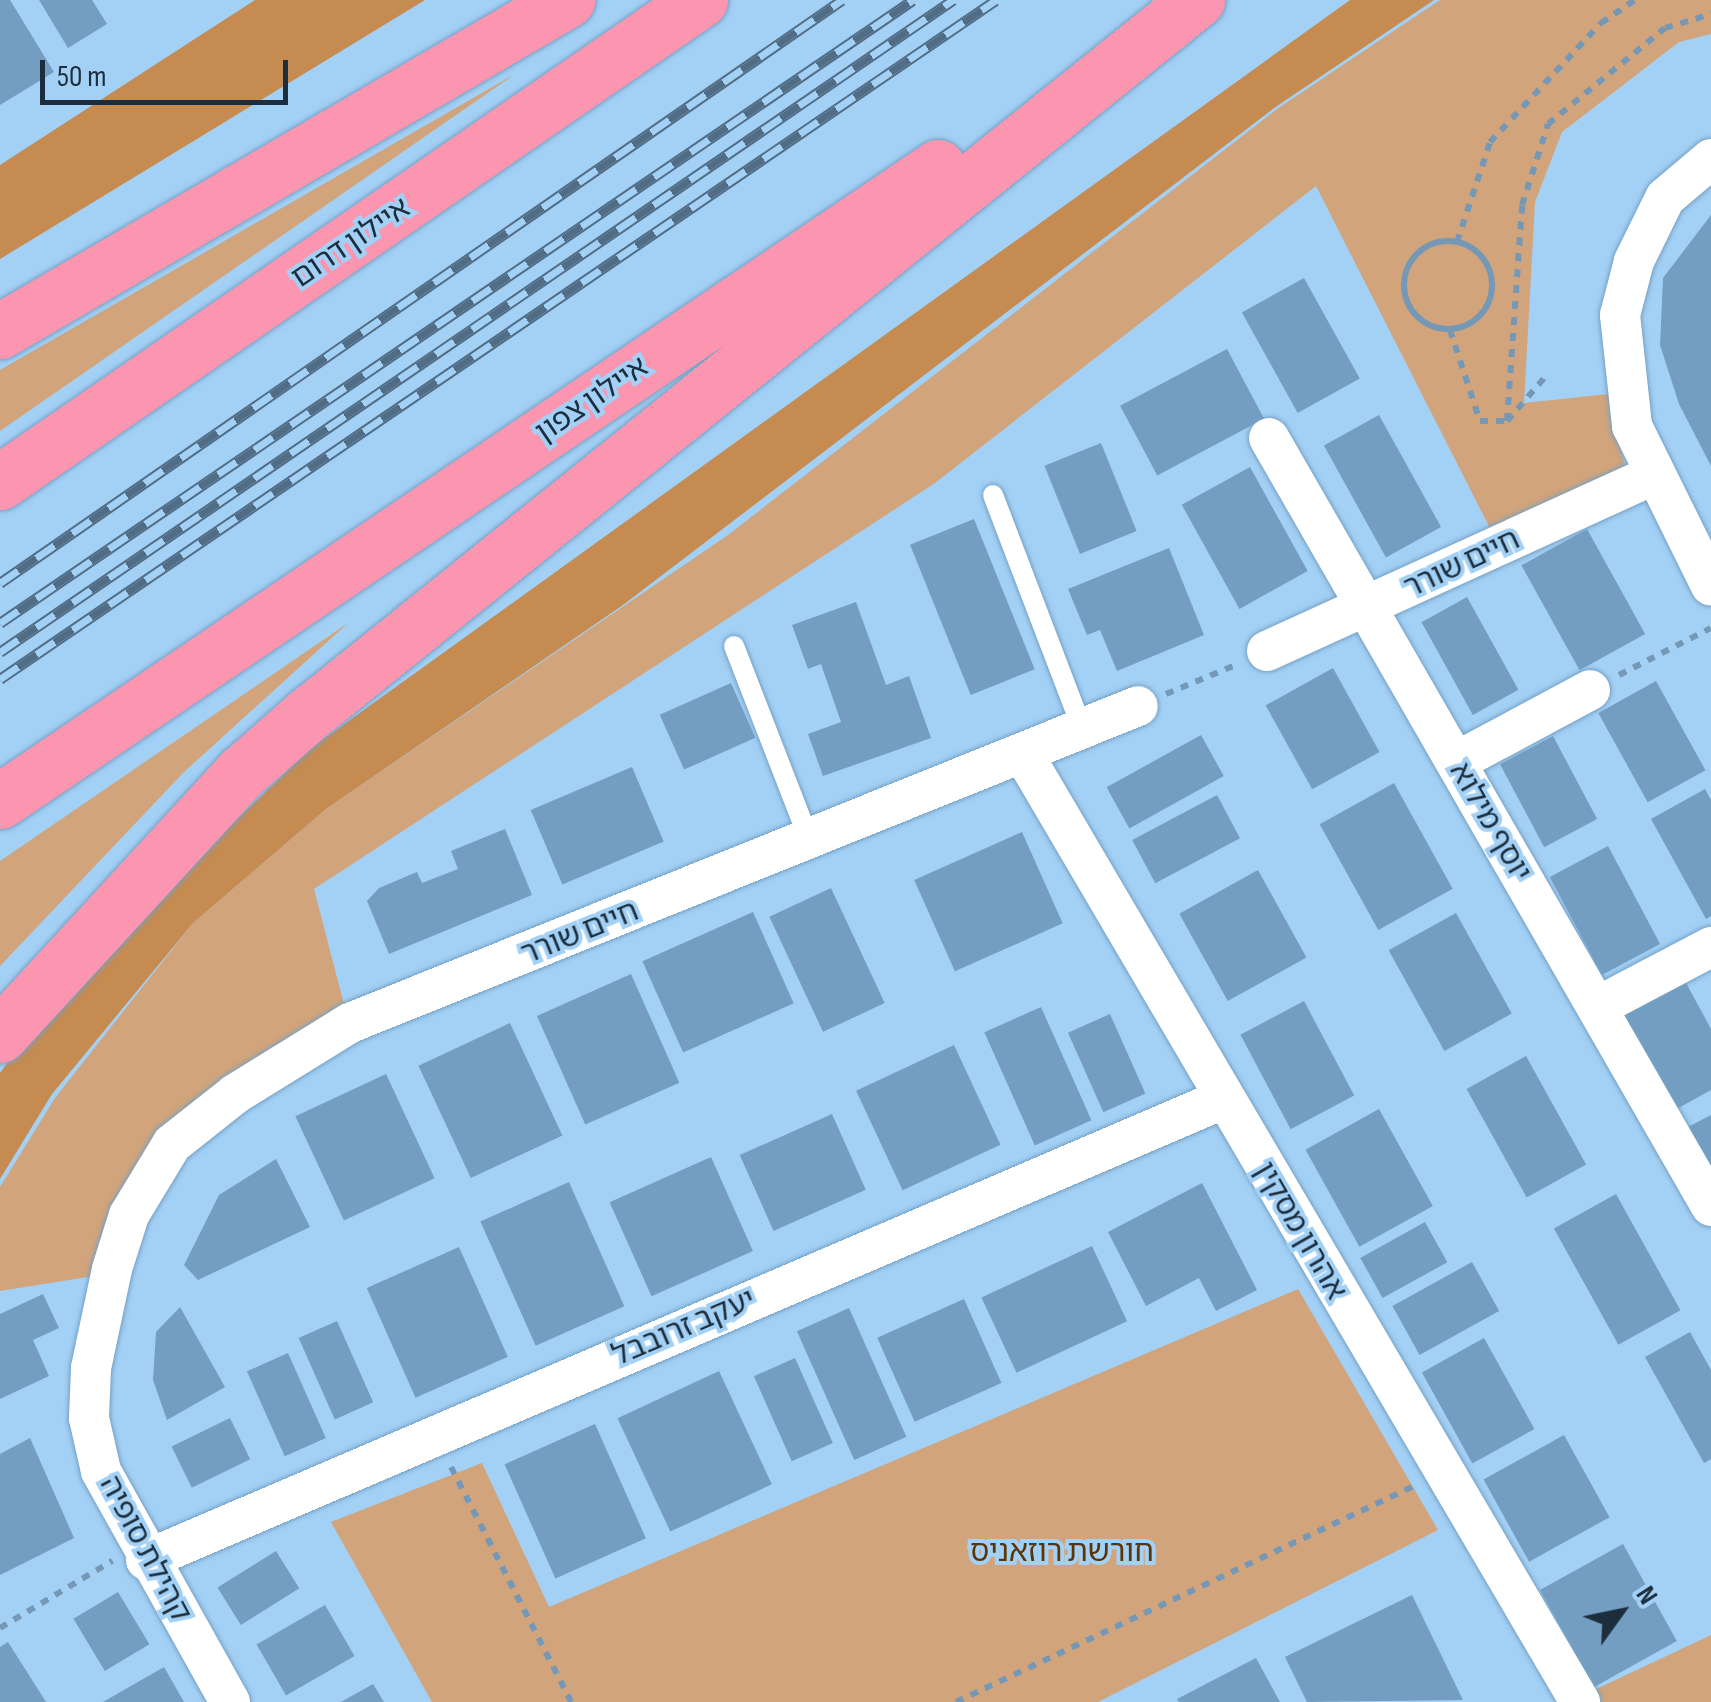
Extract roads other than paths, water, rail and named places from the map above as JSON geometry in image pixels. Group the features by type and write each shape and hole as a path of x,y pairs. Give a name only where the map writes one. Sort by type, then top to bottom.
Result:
{"highway":[{"path":"0,330 567,0"},
{"name":"איילון דרום","path":"0,482 700,0"},
{"name":"איילון צפון","path":"0,801 1184,0"},
{"path":"0,1035 20,1008 241,773 294,727 1198,0"}],"street":[{"path":"1711,159 1664,198 1634,261 1620,315 1632,426 1711,586"},
{"name":"יוסף מילוא","path":"1269,438 1711,1206"},
{"name":"חיים שורר","path":"1268,651 1654,474"},
{"path":"1456,762 1590,690"},
{"name":"חיים שורר","path":"112,1269 129,1215 172,1144 235,1094 350,1023 1024,757 1138,706"},
{"name":"אהרון מסקין","path":"1024,757 1580,1702"},
{"path":"1597,1008 1711,947"},
{"name":"יעקב זרובבל","path":"142,1552 434,1435 1223,1099"},
{"name":"קהילת סופיה","path":"112,1269 91,1368 89,1418 101,1471 142,1552 230,1702"}],"lane":[{"path":"993,495 1082,731"},
{"path":"734,646 810,842"}],"railway":[{"path":"0,583 842,0"},
{"path":"0,623 913,0"},
{"path":"0,652 953,0"},
{"path":"0,679 996,0"}],"park label":[{"name":"חורשת רוזאניס","path":"1062,1552"}]}
